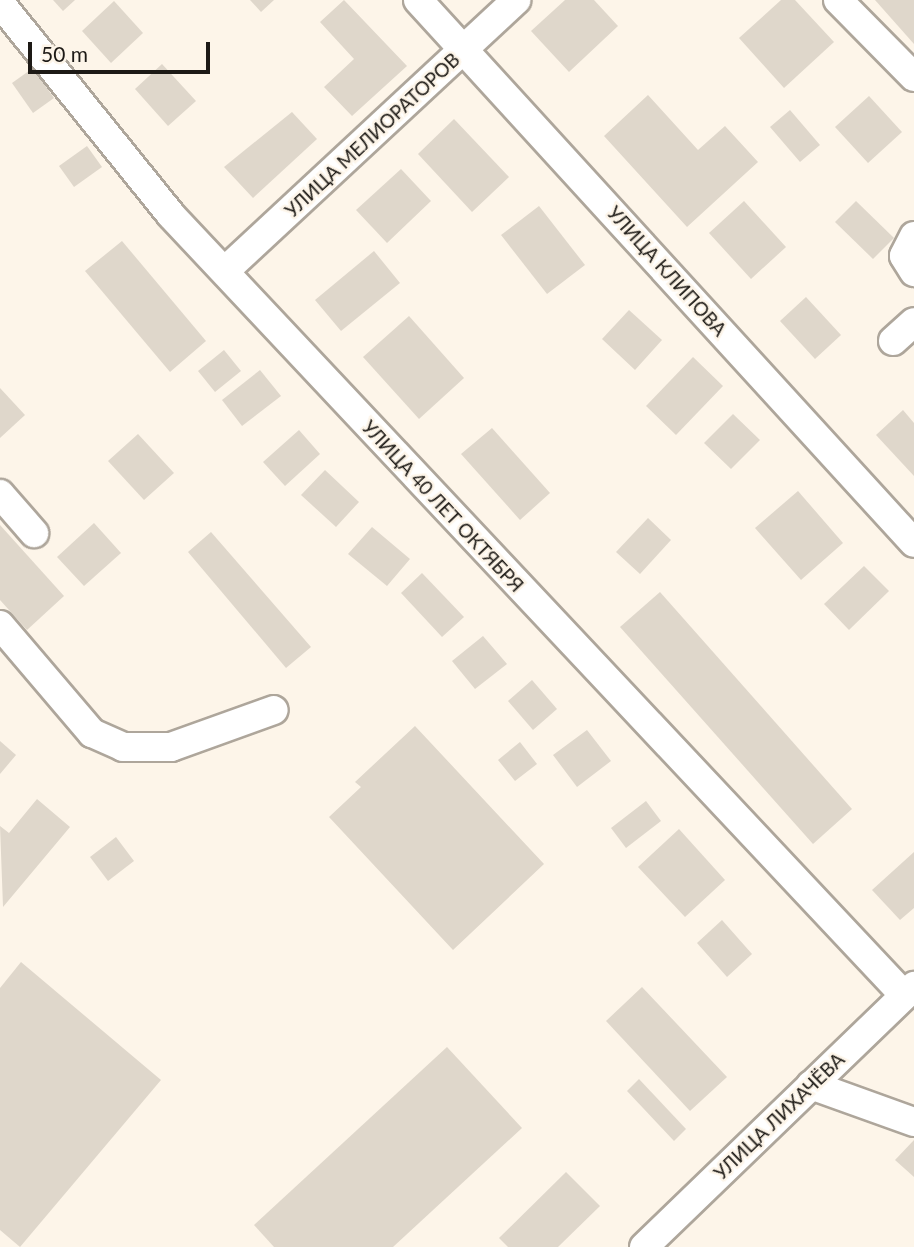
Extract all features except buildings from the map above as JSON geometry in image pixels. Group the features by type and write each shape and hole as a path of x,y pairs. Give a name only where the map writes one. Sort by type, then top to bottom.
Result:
{"street":[{"name":"УЛИЦА КЛИПОВА","path":"418,0 914,543"},
{"name":"УЛИЦА МЕЛИОРАТОРОВ","path":"227,269 516,0"},
{"path":"838,0 914,77"},
{"name":"УЛИЦА 40 ЛЕТ ОКТЯБРЯ","path":"0,2 170,214 227,269 909,991"},
{"path":"914,236 904,256 914,272"},
{"path":"893,341 914,322"},
{"path":"0,494 34,533"},
{"path":"0,625 92,733 123,747 171,747 274,710"},
{"name":"УЛИЦА ЛИХАЧЁВА","path":"644,1247 909,991"},
{"path":"811,1085 914,1122"}]}
